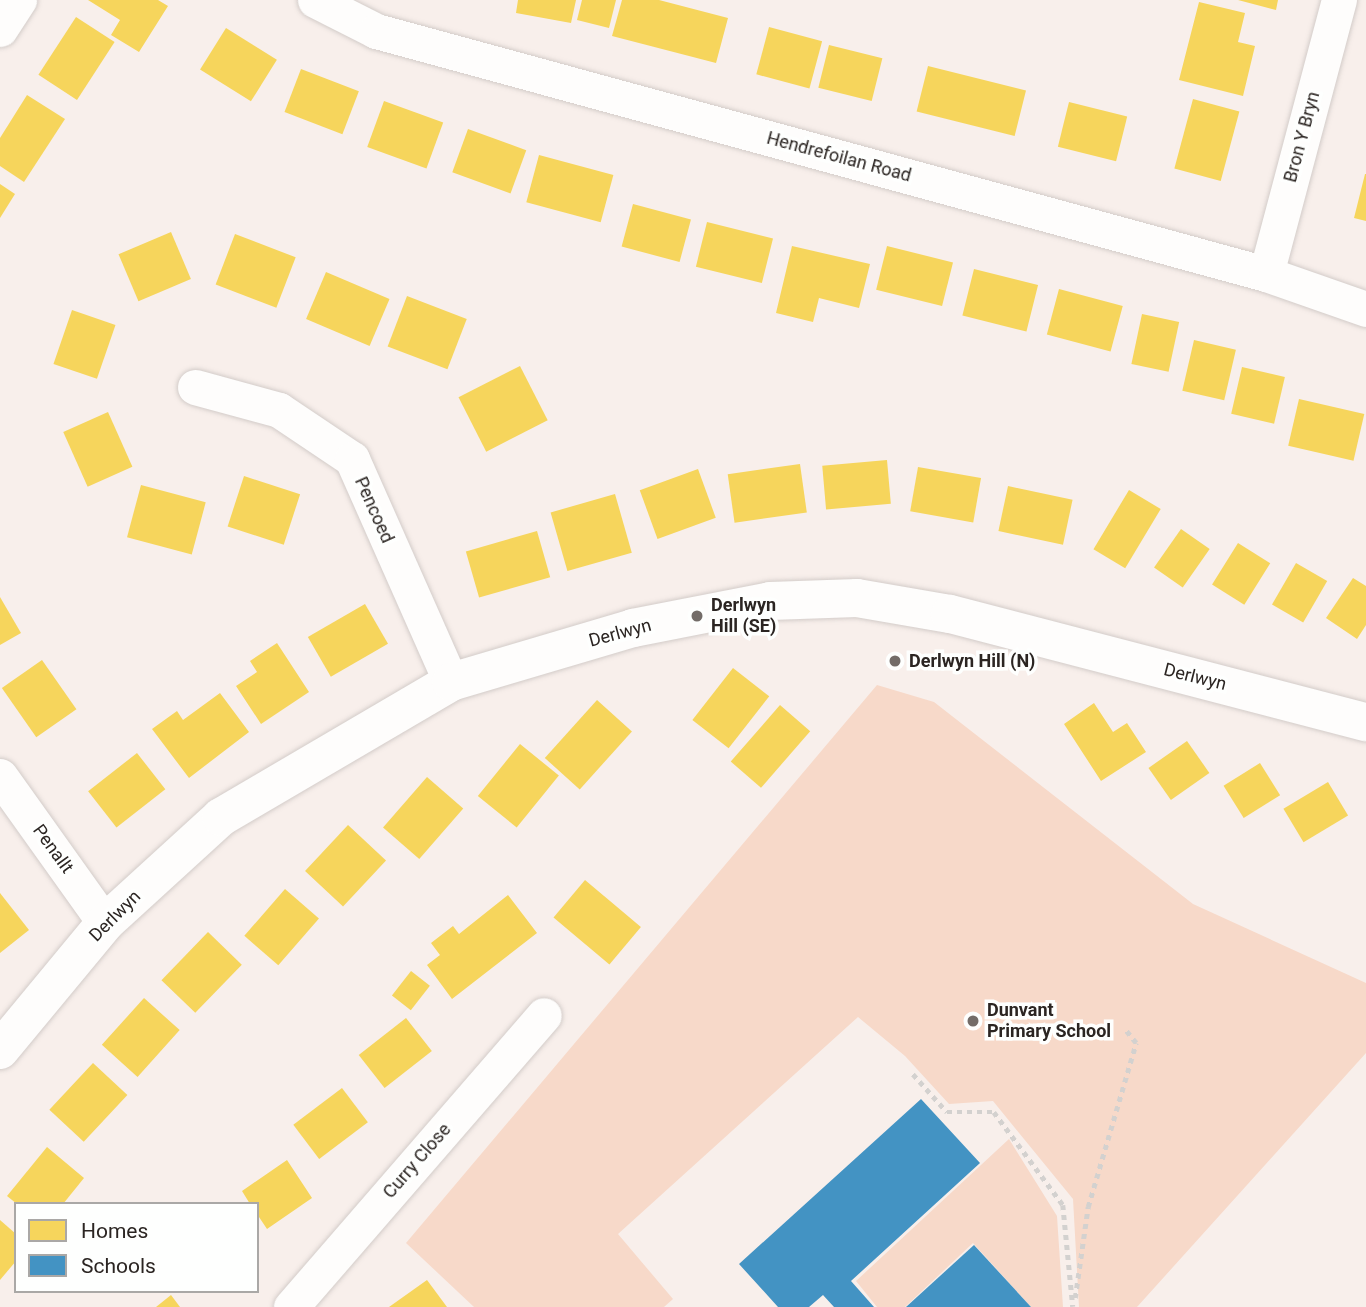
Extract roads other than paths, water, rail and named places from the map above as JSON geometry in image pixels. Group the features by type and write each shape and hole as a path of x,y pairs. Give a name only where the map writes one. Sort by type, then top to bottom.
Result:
{"street":[{"path":"0,29 19,0"},
{"name":"Hendrefoilan Road","path":"315,0 376,31 1266,274 1366,309"},
{"name":"Bron Y Bryn","path":"1266,274 1339,0"},
{"name":"Pencoed","path":"195,387 279,410 352,459 451,682"},
{"name":"Derlwyn","path":"0,1050 105,923 222,817 451,682 633,628 770,601 857,598 950,614 1366,722"},
{"name":"Penallt","path":"0,776 105,923"},
{"name":"Curry Close","path":"291,1307 544,1015"}],"place":[{"name":"Derlwyn Hill (SE)","path":"697,616"},
{"name":"Derlwyn Hill (N)","path":"895,661"},
{"name":"Dunvant Primary School","path":"973,1021"}]}
